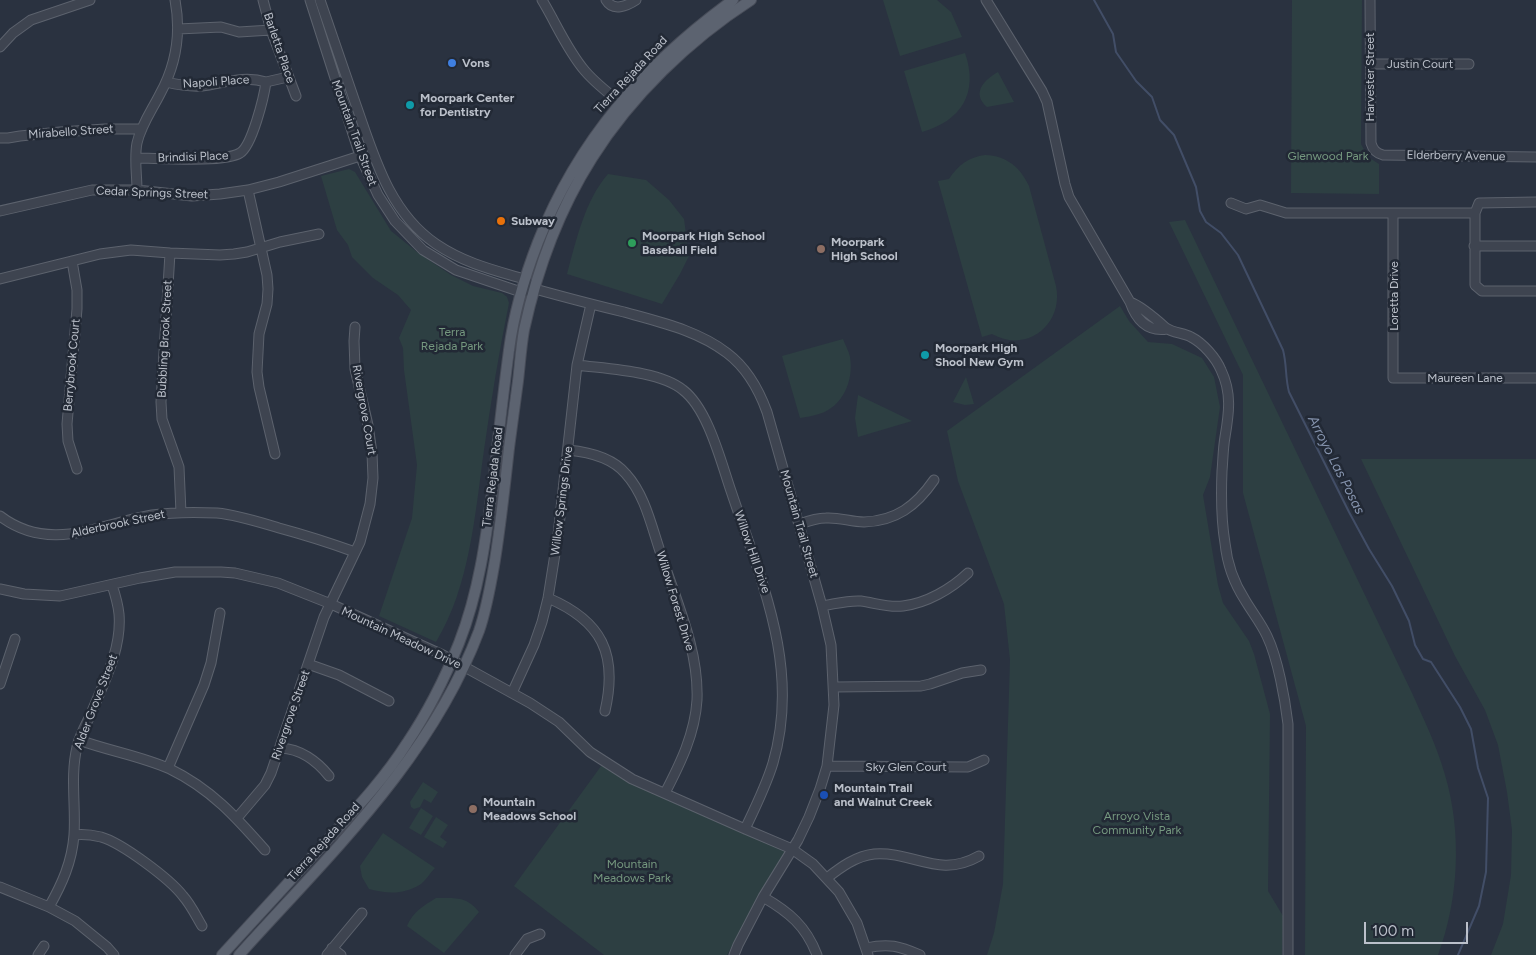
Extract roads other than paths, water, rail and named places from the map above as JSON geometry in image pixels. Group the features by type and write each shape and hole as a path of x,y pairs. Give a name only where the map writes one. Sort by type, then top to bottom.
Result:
{"main road":[{"name":"Tierra Rejada Road","path":"239,955 370,809 397,776 429,730 464,667 480,627 492,582 500,531 522,341 542,265 571,197 624,106 650,70 676,46 733,0"},
{"name":"Tierra Rejada Road","path":"222,955 363,802 389,769 427,711 458,646 474,602 482,568 516,307 524,279 559,194 595,134 682,54 751,0"}],"street":[{"path":"0,47 17,29 31,20 90,0"},
{"path":"137,190 137,142 166,82 174,56 178,29 175,0"},
{"name":"Barletta Place","path":"263,0 270,30 296,96"},
{"name":"Mountain Trail Street","path":"310,0 360,156 369,178 388,213 423,250 456,270 521,292 535,289 674,325 716,345 727,353 743,368 760,393 768,412 779,458 800,524 831,645 834,688 833,727 827,766 809,817 763,897 734,955"},
{"name":"Mountain Trail Street","path":"320,0 376,164 398,205 422,233 453,254 470,263 524,279 535,289"},
{"path":"542,0 568,46 585,71 599,86 624,106"},
{"path":"606,0 609,5 617,7 625,6 636,0"},
{"path":"986,0 1042,91 1047,102 1069,197 1130,302 1134,313 1152,328 1158,330 1167,328 1191,337 1203,346 1214,358 1227,385 1230,398 1224,439 1221,501 1225,546 1234,579 1243,598 1267,636 1272,650 1288,724 1288,955"},
{"name":"Harvester Street","path":"1370,0 1370,143 1376,153"},
{"path":"178,29 221,26 239,32 270,30"},
{"name":"Justin Court","path":"1370,64 1469,64"},
{"path":"266,82 288,77"},
{"name":"Napoli Place","path":"166,82 182,86 192,86 248,79 266,82"},
{"name":"Brindisi Place","path":"137,158 215,158 241,153 256,123 266,82"},
{"name":"Mirabello Street","path":"0,138 69,131 142,129"},
{"name":"Elderberry Avenue","path":"1376,153 1383,155 1536,157"},
{"name":"Cedar Springs Street","path":"0,211 85,192 108,190 137,190 207,196 248,190 360,156"},
{"path":"248,190 267,275 267,304 259,334 257,372 275,454"},
{"path":"1536,202 1479,203 1475,213 1474,246 1475,285 1482,291 1536,291"},
{"path":"1231,203 1246,209 1260,205 1286,213 1475,213"},
{"name":"Loretta Drive","path":"1393,214 1394,378"},
{"path":"0,279 100,254 131,250 220,255 247,252 319,234"},
{"path":"1474,246 1536,246"},
{"name":"Bubbling Brook Street","path":"170,253 161,402 162,419 179,467 181,513"},
{"name":"Berrybrook Court","path":"72,261 77,290 67,424 68,441 77,468"},
{"name":"Willow Springs Drive","path":"512,693 534,645 548,598 558,535 577,365 591,304"},
{"name":"Rivergrove Court","path":"331,604 360,542 369,510 373,478 371,438 355,369 355,327"},
{"name":"Willow Hill Drive","path":"577,365 651,376 682,388 694,400 700,410 722,465 770,607 778,639 782,680 780,724 773,762 745,829"},
{"name":"Maureen Lane","path":"1394,378 1536,378"},
{"name":"Willow Forest Drive","path":"568,450 601,457 627,474 634,485 645,508 690,643 696,676 694,717 686,750 665,793"},
{"path":"800,524 818,518 866,522 894,516 919,500 934,480"},
{"name":"Alderbrook Street","path":"0,516 28,532 53,535 81,533 151,515 181,513 219,514 249,518 355,552"},
{"name":"Mountain Meadow Drive","path":"0,589 24,594 60,596 140,578 175,572 200,571 235,573 278,583 331,604 451,659 541,709 559,722 590,752 632,779 792,849 813,864 846,903 857,923 867,951"},
{"path":"822,606 853,601 904,606 927,599 956,585 968,573"},
{"name":"Alder Grove Street","path":"49,907 61,886 72,850 74,835 74,771 79,740 108,673 118,644 120,631 119,614 112,584"},
{"path":"548,598 564,605 585,619 600,639 608,661 610,677 605,711"},
{"name":"Rivergrove Street","path":"237,818 251,804 265,785 280,748 324,617 331,604"},
{"path":"168,768 204,685 211,663 220,613"},
{"path":"0,684 15,639"},
{"path":"308,664 340,675 389,702"},
{"path":"834,688 921,686 962,673 981,670"},
{"path":"79,740 168,768 213,796 237,818 265,850"},
{"path":"280,748 289,748 312,759 329,776"},
{"name":"Sky Glen Court","path":"827,766 968,767 984,760"},
{"path":"74,835 91,835 114,843 156,871 184,897 202,926"},
{"path":"826,878 851,862 873,854 895,855 935,865 962,864 979,856"},
{"path":"0,887 49,907 75,921 114,955"},
{"path":"763,897 791,915 806,932 817,955"},
{"path":"341,955 329,952 362,913"},
{"path":"515,955 527,939 540,934"},
{"path":"867,951 880,945 896,946 920,955"},
{"path":"38,955 44,946"}],"waterway":[{"name":"Arroyo Las Posas","path":"1094,0 1113,34 1116,52 1136,81 1152,97 1160,120 1174,135 1196,187 1200,211 1206,222 1221,233 1238,255 1283,350 1289,392 1349,512 1392,586 1409,621 1415,645 1423,659 1431,662 1460,707 1471,729 1478,768 1488,798 1486,872 1479,906 1458,955"}],"place":[{"name":"Vons","path":"452,63"},
{"name":"Moorpark Center for Dentistry","path":"410,105"},
{"name":"Subway","path":"501,221"},
{"name":"Moorpark High School Baseball Field","path":"632,243"},
{"name":"Moorpark High School","path":"821,249"},
{"name":"Moorpark High Shool New Gym","path":"925,355"},
{"name":"Mountain Trail and Walnut Creek","path":"824,795"},
{"name":"Mountain Meadows School","path":"473,809"}],"park label":[{"name":"Glenwood Park","path":"1328,156"},
{"name":"Terra Rejada Park","path":"452,339"},
{"name":"Arroyo Vista Community Park","path":"1137,823"},
{"name":"Mountain Meadows Park","path":"632,871"}]}
